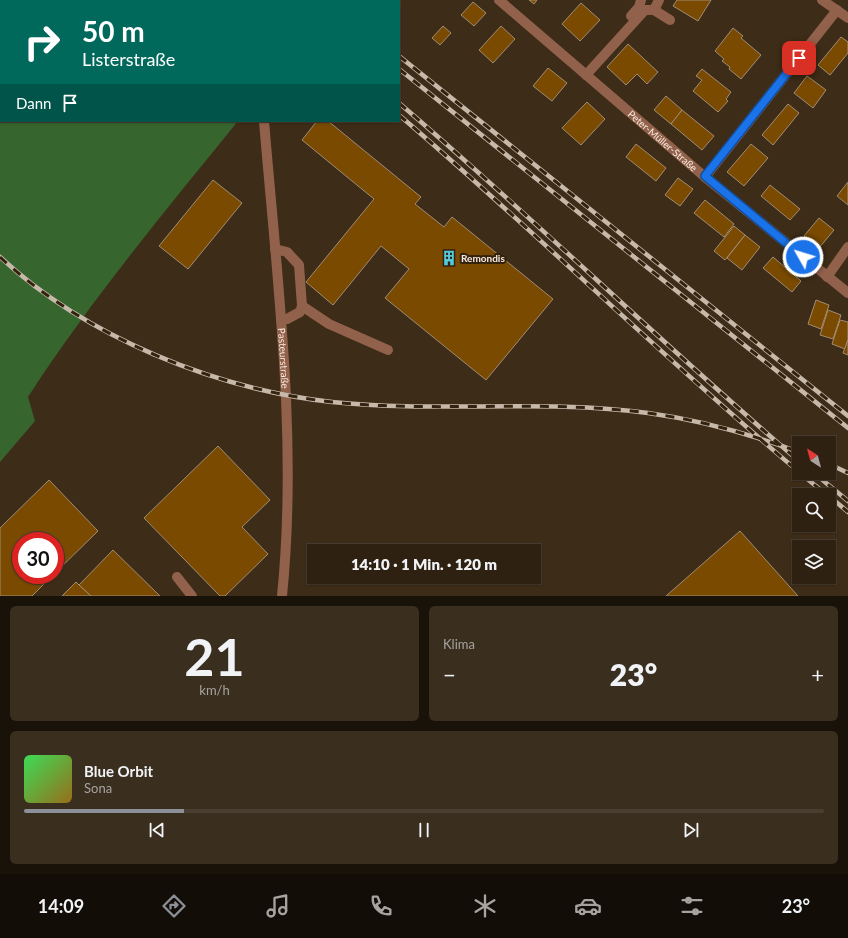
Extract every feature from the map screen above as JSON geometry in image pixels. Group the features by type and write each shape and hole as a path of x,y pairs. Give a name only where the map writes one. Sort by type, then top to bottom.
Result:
{"street":[{"name":"Peter-Müller-Straße","path":"498,0 705,176 848,293"},
{"path":"583,73 639,7 641,0"},
{"path":"654,10 659,0"},
{"path":"822,0 848,18"},
{"path":"583,73 645,10 654,10 670,20"},
{"path":"705,176 837,10"},
{"name":"Pasteurstraße","path":"264,122 288,416 287,549 282,596"},
{"path":"827,277 848,247"},
{"path":"275,249 287,252 299,265 302,306 300,312 287,319 281,319"},
{"path":"302,306 329,324 388,350"},
{"path":"177,578 192,596"}],"green space":[{"path":"0,122 237,122 129,256 52,361 28,397 35,421 0,462"}],"building":[{"path":"529,0 537,0 534,4"},
{"path":"677,0 711,0 698,21 673,6"},
{"path":"473,2 486,13 474,26 461,15"},
{"path":"581,3 600,20 580,41 562,24"},
{"path":"443,26 451,33 440,45 432,38"},
{"path":"501,26 515,39 493,63 479,50"},
{"path":"733,28 743,36 741,38 761,55 741,79 729,69 730,67 722,61 724,59 715,51"},
{"path":"841,37 848,42 848,53 830,75 818,65"},
{"path":"628,44 658,72 647,84 637,74 626,85 607,67"},
{"path":"548,68 567,83 552,101 533,86"},
{"path":"702,69 731,92 726,99 728,101 718,112 693,91 702,80 696,76"},
{"path":"807,76 826,90 813,108 794,93"},
{"path":"666,96 682,110 671,124 654,110"},
{"path":"587,102 605,119 581,145 562,128"},
{"path":"788,104 799,113 773,145 762,135"},
{"path":"682,110 714,136 702,150 671,124"},
{"name":"Remondis","path":"316,122 329,122 421,197 415,204 444,227 452,217 553,299 486,380 385,298 409,269 381,246 333,305 306,282 374,199 302,140"},
{"path":"636,144 666,168 656,181 626,157"},
{"path":"751,144 768,158 744,186 727,172"},
{"path":"678,178 693,189 680,206 665,195"},
{"path":"213,180 242,203 188,269 159,246"},
{"path":"848,182 848,205 837,196"},
{"path":"770,185 800,209 790,220 761,196"},
{"path":"705,200 734,224 724,237 694,213"},
{"path":"819,218 834,230 819,248 804,236"},
{"path":"734,226 745,235 725,260 714,251"},
{"path":"745,235 760,247 742,270 727,258"},
{"path":"773,257 801,281 792,292 763,268"},
{"path":"816,300 829,305 821,329 808,324"},
{"path":"828,310 841,315 833,339 820,335"},
{"path":"840,320 848,322 848,339 845,349 832,344"},
{"path":"848,340 848,355 843,353"},
{"path":"218,446 270,500 242,527 268,554 225,596 220,596 144,518"},
{"path":"49,480 98,531 64,564 64,532 12,532 12,584 44,584 32,596 0,596 0,528"},
{"path":"740,531 798,596 666,596"},
{"path":"113,550 160,596 91,596 79,585"},
{"path":"76,582 79,585 91,596 62,596"}],"railway":[{"path":"400,57 848,416"},
{"path":"400,70 848,428"},
{"path":"400,104 450,147 698,372 792,455"},
{"path":"400,116 450,159 698,384 792,466"},
{"path":"0,257 34,286 72,312 112,335 154,355 198,372 243,385 288,395 332,402 371,405 569,407 648,413 725,428 792,450"},
{"path":"836,467 848,473"},
{"path":"809,480 818,488"},
{"path":"822,480 848,501"},
{"path":"836,502 848,512"}],"place":[{"name":"Remondis","path":"449,258"}],"route":[{"path":"799,58 705,176 803,257"}]}
